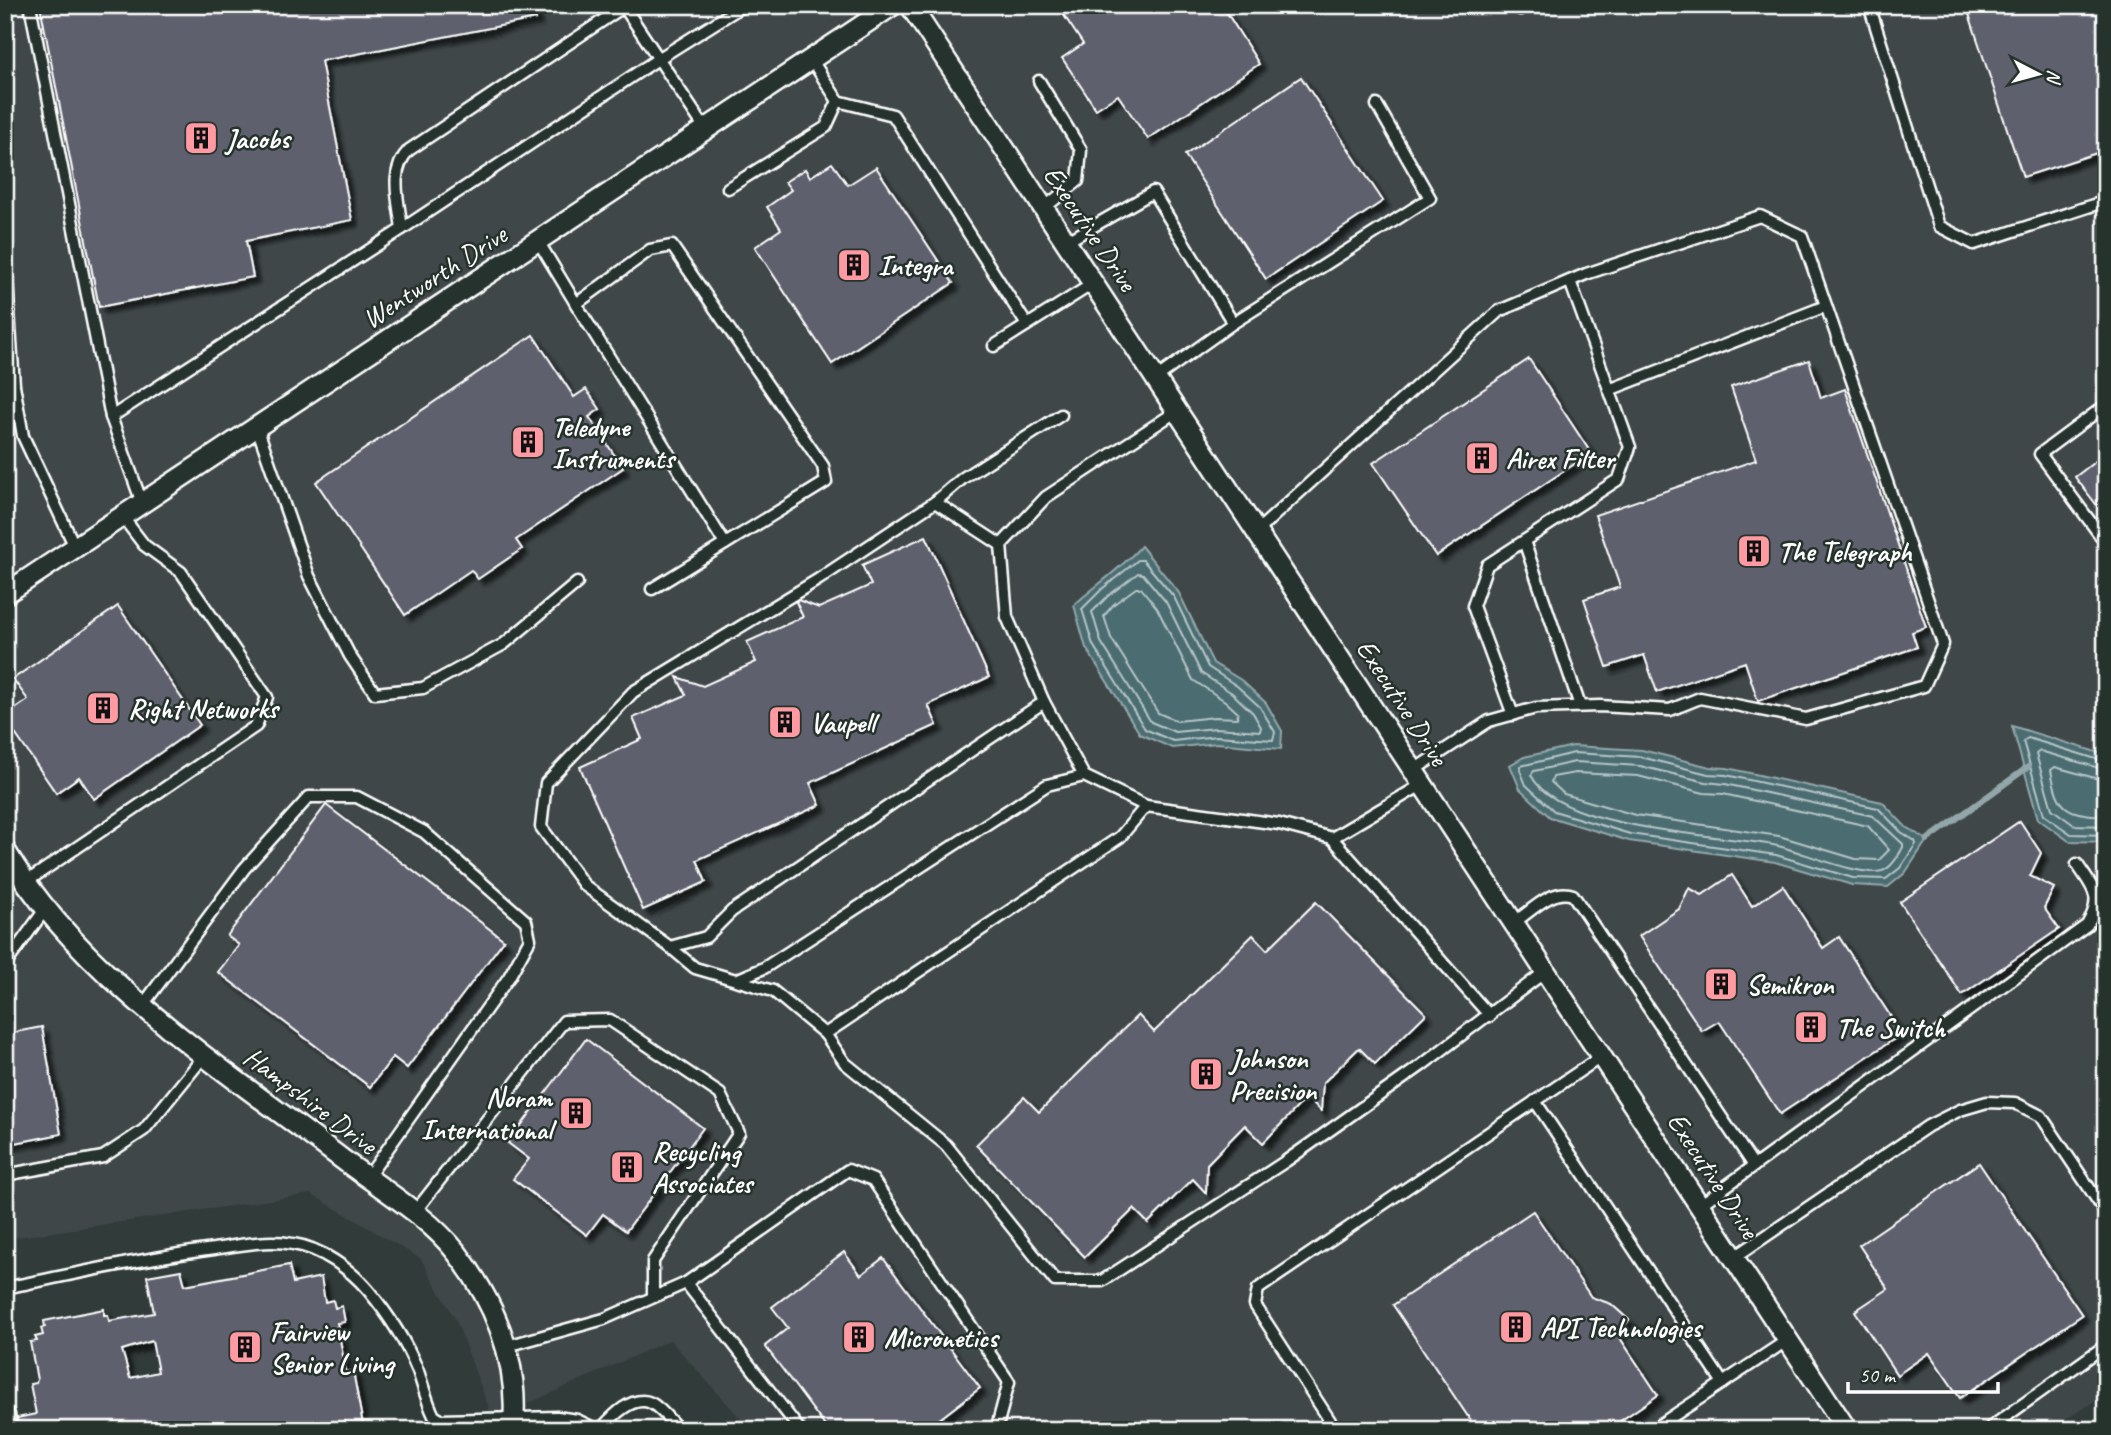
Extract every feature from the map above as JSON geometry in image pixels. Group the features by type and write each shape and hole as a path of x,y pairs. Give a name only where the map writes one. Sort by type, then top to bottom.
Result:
{"street":[{"name":"Wentworth Drive","path":"5,594 893,5"},
{"name":"Executive Drive","path":"910,5 1847,1430"},
{"name":"Hampshire Drive","path":"5,850 46,908 103,970 205,1055 437,1232 469,1270 486,1298 507,1346 514,1394 514,1424"}],"lane":[{"path":"30,5 111,416 142,503"},
{"path":"111,416 744,5"},
{"path":"1517,5 1520,9 1525,5"},
{"path":"1869,5 1939,226 1974,244 2106,201"},
{"path":"402,229 395,177 400,159 409,150 624,6 706,130"},
{"path":"811,59 838,101 893,115 1027,326"},
{"path":"1039,81 1081,150 1078,181 1044,208"},
{"path":"728,188 827,127 838,101"},
{"path":"1156,378 1233,323 1430,198 1377,105"},
{"path":"1066,242 1153,192 1233,323"},
{"path":"1257,531 1499,311 1570,281 1760,216 1802,236 1943,644 1924,686 1806,719 1700,698 1670,710 1580,706 1536,708 1489,721 1419,777 1332,838"},
{"path":"538,241 725,544"},
{"path":"576,304 650,250 672,246 823,466 826,482 652,589"},
{"path":"5,251 14,384 11,397 23,436 75,547"},
{"path":"1513,715 1473,606 1487,565 1619,480 1630,447 1570,281"},
{"path":"994,346 1095,283"},
{"path":"1609,390 1826,306"},
{"path":"2106,405 2040,454 2106,543"},
{"path":"1177,411 1046,497 1001,545 1007,617 1044,702 1084,776 1146,806 1279,824 1332,838 1490,1016"},
{"path":"1060,415 963,478 935,502 819,579 634,692 546,783 541,827 584,885 695,968 774,992 825,1034 845,1063 946,1145 1055,1281 1102,1280 1286,1161 1490,1016 1546,971"},
{"path":"257,427 309,576 350,656 375,693 423,688 504,644 577,583"},
{"path":"935,502 1001,545"},
{"path":"26,882 256,726 267,697 181,572 144,545 122,516"},
{"path":"1524,541 1580,706"},
{"path":"670,947 706,937 732,911 1044,702"},
{"path":"736,980 764,968 1046,785 1084,776"},
{"path":"143,1005 244,869 309,797 357,797 424,832 526,921 530,939 509,977 367,1178"},
{"path":"825,1034 1120,837 1146,806"},
{"path":"1700,1205 2087,925 2095,910 2095,892 2077,864"},
{"path":"1515,922 1555,894 1564,891 1573,895 1754,1166"},
{"path":"5,965 46,908"},
{"path":"414,1213 564,1021 610,1020 720,1094 739,1133 653,1261 653,1297"},
{"path":"5,1175 103,1157 144,1130 205,1055"},
{"path":"1336,1430 1255,1305 1258,1289 1602,1056"},
{"path":"1535,1101 1723,1383"},
{"path":"1735,1257 1928,1126 1960,1110 1987,1102 2015,1103 2041,1116 2106,1213"},
{"path":"507,1346 604,1319 686,1283 848,1170 873,1180 1009,1382 996,1430"},
{"path":"5,1288 172,1255 237,1245 291,1243 325,1255 350,1272 366,1288 405,1343 434,1416 440,1420 514,1424 557,1416 577,1420 599,1430 618,1412 639,1402 651,1403 679,1430"},
{"path":"686,1283 800,1430"},
{"path":"1652,1430 1789,1339"},
{"path":"1987,1430 2106,1345"},
{"path":"5,1411 9,1414 12,1430"}],"shaded area":[{"path":"5,5 2106,5 2106,1394 2048,1430 751,1430 670,1340 493,1419 456,1320 421,1259 311,1194 5,1239"}],"water":[{"path":"1141,546 1179,593 1213,663 1241,680 1266,703 1282,731 1281,749 1217,743 1172,748 1140,734 1086,648 1074,605 1117,570"},
{"path":"2012,726 2106,755 2106,842 2069,841 2038,819"},
{"path":"1573,746 1642,750 1710,767 1727,768 1882,802 1906,827 1927,840 1905,873 1888,887 1852,885 1775,862 1629,841 1550,817 1520,789 1510,765 1524,757"}],"building":[{"name":"Jacobs","path":"40,5 534,5 536,19 321,61 352,220 246,241 253,277 99,307"},
{"path":"1057,5 1222,5 1259,64 1148,139 1118,95 1096,109 1062,58 1083,44"},
{"path":"1966,5 2106,5 2106,150 2023,177"},
{"path":"1301,77 1383,201 1266,279 1185,155"},
{"name":"Integra","path":"832,163 848,185 876,167 953,283 832,364 755,247 781,229 767,207 791,190 785,182 805,169 810,177"},
{"path":"533,335 574,397 586,389 600,409 589,417 623,468 516,540 522,549 478,579 471,570 405,615 316,482"},
{"name":"Airex Filter","path":"1529,359 1591,453 1436,556 1373,463"},
{"name":"The Telegraph","path":"1809,360 1821,398 1845,389 1926,627 1912,632 1917,647 1758,701 1745,662 1657,692 1644,655 1607,667 1584,599 1620,587 1595,515 1756,460 1731,387"},
{"path":"2106,453 2106,517 2075,477"},
{"name":"Vaupell","path":"926,536 989,677 928,705 937,725 810,783 820,805 697,860 706,882 643,910 580,767 642,739 633,718 686,695 677,677 703,686 756,662 747,642 803,617 796,602 798,600 819,608 871,585 862,565"},
{"name":"Right Networks","path":"118,606 200,725 94,799 79,777 56,793 5,719 5,716 28,700 13,679"},
{"path":"326,805 504,940 407,1068 393,1057 370,1087 218,972 239,945 227,936"},
{"path":"2020,821 2041,853 2030,876 2054,888 2044,908 2059,929 1962,995 1900,902"},
{"path":"1732,875 1752,906 1783,886 1823,948 1839,937 1902,1034 1780,1114 1719,1021 1702,1031 1639,936 1679,909 1689,888 1702,895"},
{"name":"Johnson Precision","path":"1316,902 1426,1014 1375,1064 1359,1048 1323,1083 1321,1111 1307,1097 1263,1143 1245,1125 1207,1164 1206,1193 1193,1179 1148,1223 1134,1209 1085,1257 976,1145 1024,1097 1039,1112 1138,1015 1154,1032 1253,935 1267,950"},
{"path":"42,1027 61,1134 5,1145 5,1034"},
{"path":"586,1039 703,1128 626,1231 603,1214 587,1235 513,1179 529,1159 508,1143"},
{"path":"1979,1163 2082,1315 1960,1398 1929,1353 1897,1375 1855,1311 1888,1289 1859,1245"},
{"name":"API Technologies","path":"1533,1211 1591,1297 1611,1304 1629,1320 1618,1335 1658,1395 1607,1430 1477,1430 1393,1305"},
{"name":"Micronetics","path":"844,1252 861,1275 883,1258 980,1388 925,1430 828,1430 765,1346 788,1328 772,1307"},
{"name":"Fairview Senior Living","path":"289,1265 293,1283 321,1277 325,1302 333,1300 335,1308 342,1306 345,1322 337,1323 346,1372 353,1371 364,1430 18,1430 17,1418 36,1414 30,1384 36,1383 37,1380 30,1342 37,1341 35,1337 43,1335 41,1328 45,1327 44,1321 104,1309 104,1315 108,1315 109,1321 154,1313 147,1276 181,1270 185,1285","holes":["152,1341 158,1372 130,1378 122,1350"]}],"waterway":[{"path":"1927,840 2028,767"}],"place":[{"name":"Jacobs","path":"201,138"},
{"name":"Integra","path":"854,265"},
{"name":"Teledyne Instruments","path":"528,442"},
{"name":"Airex Filter","path":"1482,458"},
{"name":"The Telegraph","path":"1754,551"},
{"name":"Right Networks","path":"103,708"},
{"name":"Vaupell","path":"785,722"},
{"name":"Semikron","path":"1721,984"},
{"name":"The Switch","path":"1811,1027"},
{"name":"Johnson Precision","path":"1206,1074"},
{"name":"Noram International","path":"576,1113"},
{"name":"Recycling Associates","path":"627,1167"},
{"name":"API Technologies","path":"1516,1327"},
{"name":"Micronetics","path":"859,1337"},
{"name":"Fairview Senior Living","path":"245,1347"}]}
